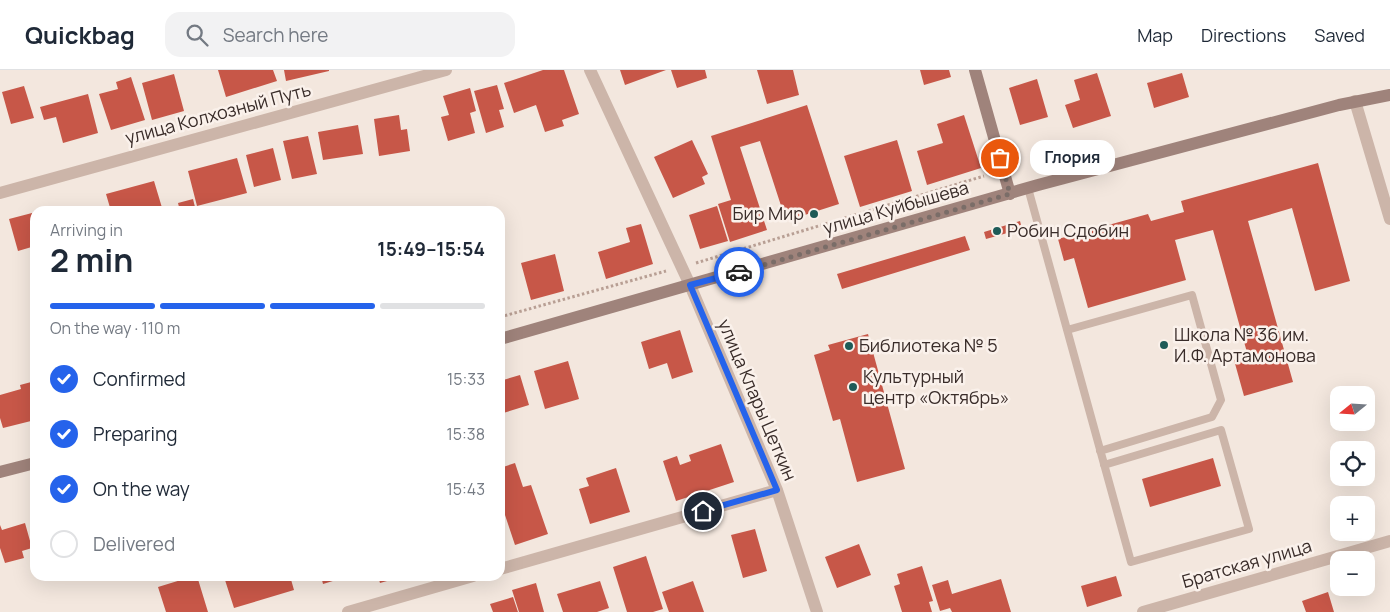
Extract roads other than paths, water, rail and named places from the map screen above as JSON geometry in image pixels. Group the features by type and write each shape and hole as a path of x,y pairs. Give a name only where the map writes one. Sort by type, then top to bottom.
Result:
{"main road":[{"path":"975,70 1010,194"},
{"name":"улица Куйбышева","path":"505,338 1028,188 1355,101 1390,96"},
{"path":"0,472 30,464"}],"street":[{"name":"улица Колхозный Путь","path":"0,193 446,70"},
{"name":"улица Клары Цеткин","path":"590,70 690,285 777,490 819,609"},
{"path":"1355,101 1390,219"},
{"path":"505,568 777,490"},
{"name":"Братская улица","path":"1143,612 1390,541"},
{"path":"348,612 456,581"}],"lane":[{"path":"1028,188 1100,451 1131,562 1249,529 1221,430 1104,465"},
{"path":"1067,330 1192,295 1221,400 1212,417 1100,451"}],"place":[{"name":"Глория","path":"1000,158"},
{"name":"Бир Мир","path":"814,214"},
{"name":"Робин Сдобин","path":"997,231"},
{"name":"Школа № 36 им. И.Ф. Артамонова","path":"1164,345"},
{"name":"Библиотека № 5","path":"849,346"},
{"name":"Культурный центр «Октябрь»","path":"853,387"}]}
